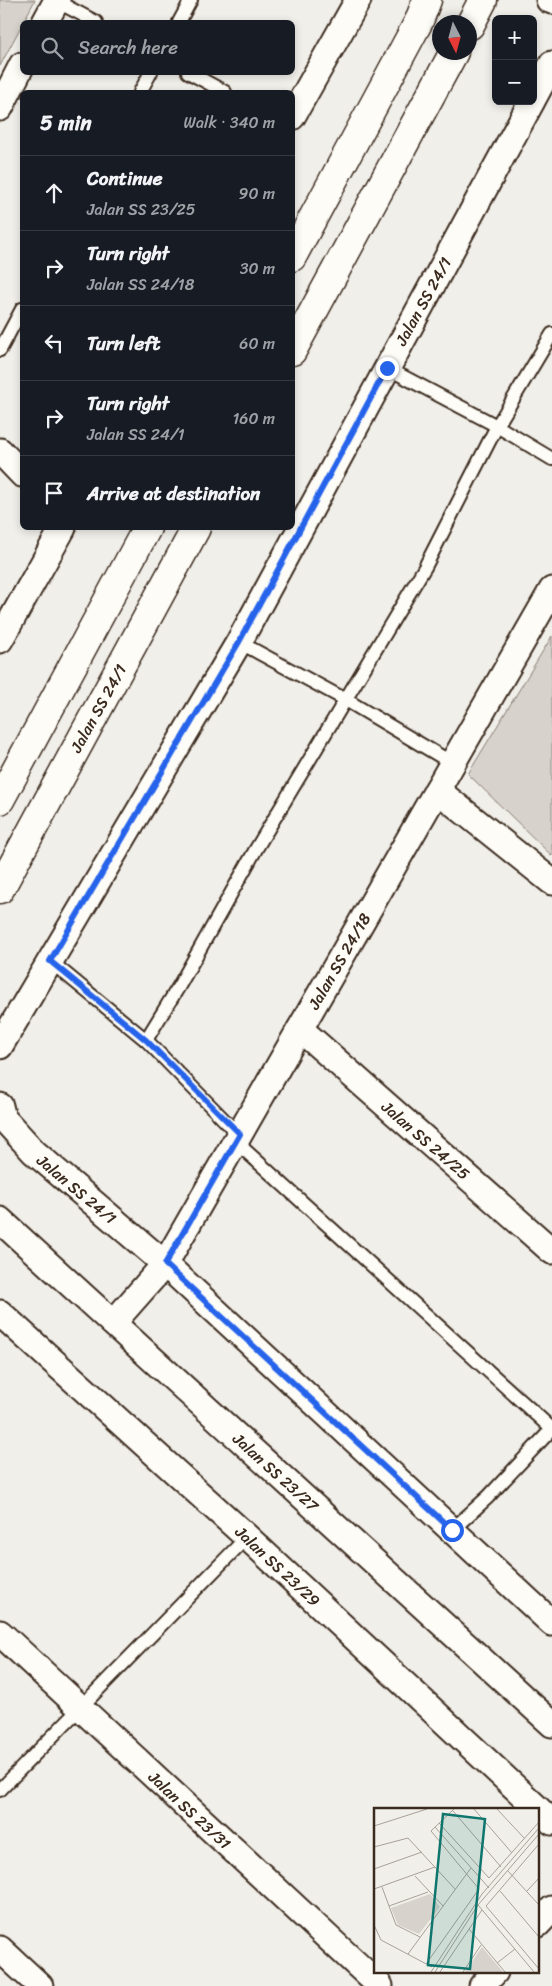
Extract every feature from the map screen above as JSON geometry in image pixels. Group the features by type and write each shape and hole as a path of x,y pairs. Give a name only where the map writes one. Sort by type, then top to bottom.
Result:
{"main road":[{"path":"295,251 419,21 427,0"},
{"path":"475,15 483,0"},
{"path":"295,345 450,60"},
{"path":"0,800 146,530"},
{"name":"Jalan SS 24/1","path":"0,889 195,530"}],"street":[{"path":"46,20 57,0"},
{"path":"295,112 358,0"},
{"name":"Jalan SS 24/1","path":"537,92 552,64"},
{"path":"0,108 20,69"},
{"name":"Jalan SS 24/1","path":"0,1046 239,642 530,105"},
{"path":"0,451 20,472"},
{"path":"0,640 63,530"},
{"name":"Jalan SS 24/18","path":"113,1323 165,1264 552,590"},
{"path":"437,790 552,882"},
{"name":"Jalan SS 24/25","path":"300,1029 552,1251"},
{"name":"Jalan SS 24/1","path":"0,1106 3,1118 34,1152 165,1264 552,1623"},
{"name":"Jalan SS 23/27","path":"0,1220 552,1724"},
{"name":"Jalan SS 23/29","path":"0,1313 247,1537 537,1808"},
{"name":"Jalan SS 23/31","path":"0,1634 380,1986"},
{"name":"Jalan SS 23/29","path":"540,1811 552,1822"},
{"path":"540,1922 552,1909"},
{"path":"0,1949 40,1986"},
{"path":"482,1986 493,1974"}],"lane":[{"path":"57,0 92,20"},
{"path":"179,20 191,0"},
{"path":"141,90 149,75"},
{"path":"194,75 221,90"},
{"path":"0,350 20,313"},
{"path":"146,1040 425,567 497,426 552,334"},
{"path":"387,368 497,426 552,459"},
{"path":"239,642 346,700 452,763"},
{"path":"50,961 146,1040 238,1138 552,1429 488,1497 452,1530"},
{"path":"0,1790 247,1537"}],"shaded area":[{"path":"0,0 35,0 24,20 20,20 20,28 0,66"},
{"path":"552,636 552,856 468,774"}],"route":[{"path":"387,368 239,642 50,961 146,1040 240,1134 165,1264 452,1530"}]}
